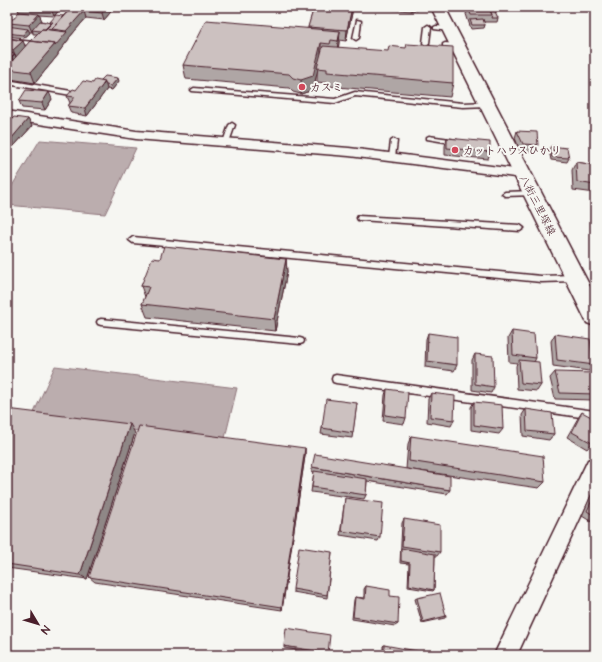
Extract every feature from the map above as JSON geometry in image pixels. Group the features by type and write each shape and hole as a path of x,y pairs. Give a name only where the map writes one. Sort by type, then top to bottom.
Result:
{"main road":[{"path":"7,18 19,7"},
{"name":"八街三里塚線","path":"438,7 451,44 488,104 595,317"}],"street":[{"path":"7,115 136,135 348,152 522,174"},
{"path":"505,655 595,466"}],"lane":[{"path":"356,38 359,22"},
{"path":"426,44 428,27"},
{"path":"7,41 33,44 24,54"},
{"path":"7,82 71,93"},
{"path":"194,90 335,101 355,94 463,105 488,104"},
{"path":"226,142 232,125"},
{"path":"429,138 464,142"},
{"path":"392,157 394,141"},
{"path":"505,194 532,193"},
{"path":"360,218 520,228"},
{"path":"133,240 541,279 576,278"},
{"path":"101,322 300,341"},
{"path":"336,379 595,415"}],"shaded area":[{"path":"40,140 136,148 105,214 7,205 7,194"},
{"path":"55,366 237,388 224,442 32,417"}],"building":[{"path":"31,7 53,7 51,9"},
{"path":"72,7 107,7 102,13 84,11 66,31 52,29"},
{"path":"314,7 352,7 347,30 308,27"},
{"path":"468,7 485,7 486,10 490,10 492,15 471,15"},
{"path":"493,7 498,18 491,18 492,15 490,10 486,10 485,8"},
{"path":"19,12 39,14 29,25 9,23"},
{"path":"56,15 63,16 52,30 46,29 53,22 50,22"},
{"path":"483,19 485,25 472,25 470,20"},
{"path":"206,20 340,31 338,41 331,40 330,44 321,43 313,76 301,80 293,78 289,74 183,65"},
{"path":"40,21 51,23 45,29 40,31 32,30"},
{"path":"7,26 28,29 23,35 7,33"},
{"path":"42,29 67,32 55,46 55,44 30,41"},
{"path":"7,38 23,41 13,50 7,49"},
{"path":"30,41 55,44 31,72 7,69 7,67"},
{"path":"407,44 453,47 453,83 327,72 327,69 317,68 323,46 388,51 389,46 406,48"},
{"path":"7,52 15,54 12,57 7,56"},
{"path":"105,76 118,78 111,86 106,85 105,82 103,85 105,81 101,80"},
{"path":"95,80 105,82 85,108 68,106 75,97 67,96 73,89 76,90 83,81 93,83"},
{"path":"26,90 49,92 42,103 19,101"},
{"path":"14,117 28,119 11,139 7,138 7,124"},
{"path":"517,131 537,132 538,145 523,144"},
{"path":"447,138 490,142 490,152 447,148"},
{"path":"551,146 567,148 569,158 552,157"},
{"path":"576,162 595,165 595,185 577,182"},
{"path":"164,246 286,259 274,319 142,304 149,287 141,286 152,258 160,259"},
{"path":"512,331 534,334 536,358 513,355"},
{"path":"428,333 457,337 457,365 427,361"},
{"path":"555,334 590,339 594,365 557,360"},
{"path":"475,354 493,356 494,387 475,384"},
{"path":"519,360 539,362 541,385 521,383"},
{"path":"555,372 594,373 595,394 560,393"},
{"path":"387,389 408,392 406,418 385,415"},
{"path":"431,393 455,396 454,420 430,417"},
{"path":"326,399 357,403 353,433 322,428"},
{"path":"474,402 502,405 503,429 474,425"},
{"path":"7,409 130,424 80,575 7,564"},
{"path":"526,409 552,413 554,434 527,431"},
{"path":"582,412 595,419 595,438 592,443 572,432"},
{"path":"139,426 305,448 282,607 89,577"},
{"path":"411,436 543,456 545,482 409,461"},
{"path":"315,454 450,476 450,490 312,467"},
{"path":"314,471 367,479 366,495 312,487"},
{"path":"595,494 595,516 587,511"},
{"path":"345,498 383,503 380,537 341,531"},
{"path":"404,519 440,525 440,552 402,546"},
{"path":"299,547 332,552 327,595 293,589"},
{"path":"401,548 435,554 434,590 409,585 410,563 401,561"},
{"path":"366,586 390,590 390,596 399,597 398,624 353,617 355,597 365,599"},
{"path":"440,593 446,616 423,622 417,598"},
{"path":"286,628 330,635 328,653 284,646"},
{"path":"384,645 417,651 416,655 384,655"}],"place":[{"name":"カスミ","path":"302,87"},
{"name":"カットハウスひかり","path":"455,150"}]}
